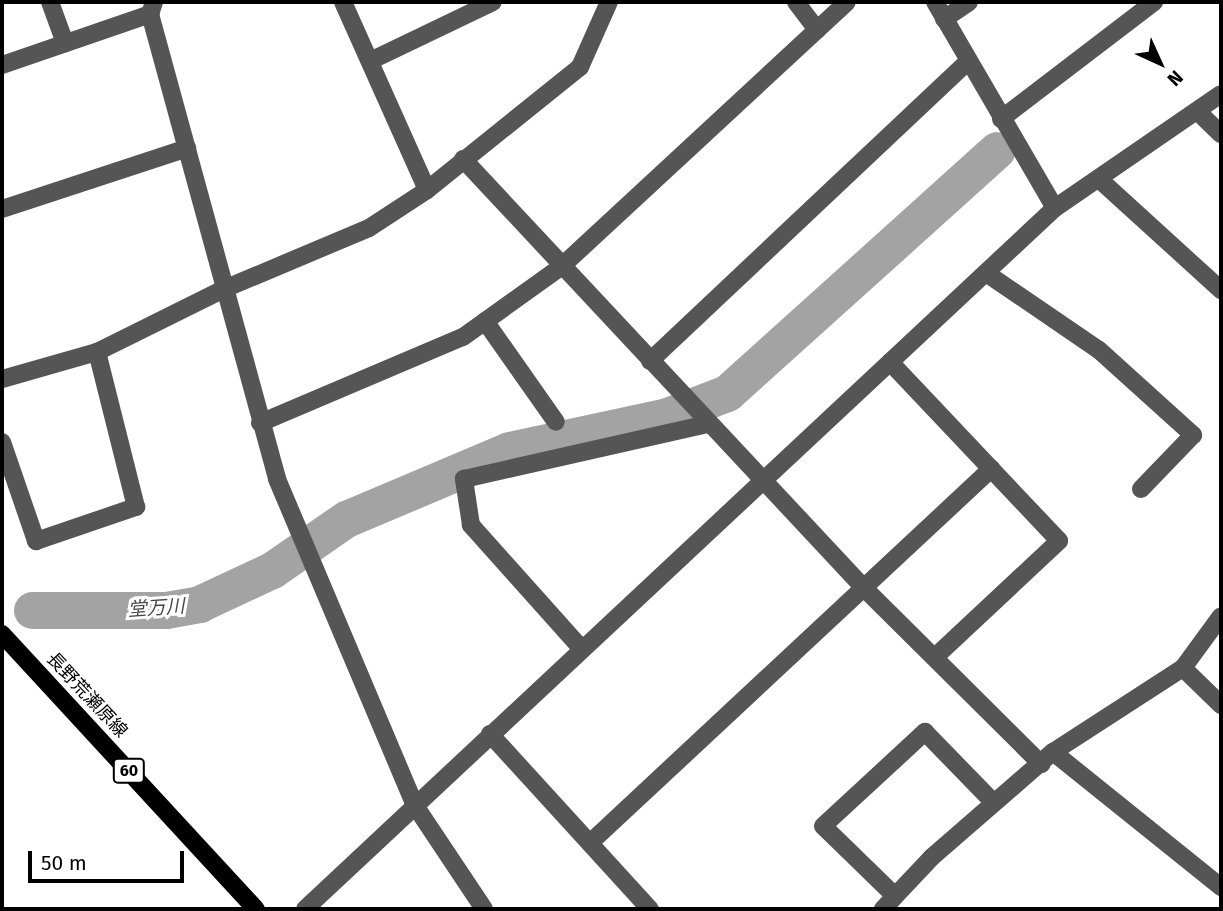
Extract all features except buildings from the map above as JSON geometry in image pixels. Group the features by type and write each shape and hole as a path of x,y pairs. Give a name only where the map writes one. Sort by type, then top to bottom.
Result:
{"main road":[{"name":"長野荒瀬原線","path":"2,634 256,909"}],"street":[{"path":"50,2 65,43"},
{"path":"343,2 427,190"},
{"path":"370,61 493,2"},
{"path":"2,379 97,352 224,289 369,228 427,190 580,67 609,2"},
{"path":"796,2 817,30"},
{"path":"260,423 463,337 562,266 847,2"},
{"path":"935,2 967,62 1055,208"},
{"path":"944,19 969,2"},
{"path":"1001,119 1154,2"},
{"path":"2,65 152,8 224,289 277,479 414,804 484,909"},
{"path":"650,361 967,62"},
{"path":"305,909 580,648 1055,208 1100,180 1221,94"},
{"path":"1197,111 1221,134"},
{"path":"2,209 187,148"},
{"path":"463,159 762,481 864,588 935,657 1047,758 1221,887"},
{"path":"1100,180 1221,290"},
{"path":"986,273 1099,350 1193,435 1141,489"},
{"path":"485,321 556,422"},
{"path":"2,442 36,541 136,507 97,352"},
{"path":"890,362 1059,541 935,657"},
{"path":"580,648 471,525 464,479 709,424"},
{"path":"592,841 991,469"},
{"path":"993,803 925,732 823,826 889,903 993,803 1047,758 1183,668 1221,616"},
{"path":"1183,668 1221,705"},
{"path":"490,734 592,841 650,909"}],"waterway":[{"name":"堂万川","path":"32,610 166,610 199,604 272,570 346,519 509,450 667,416 727,393 997,150"}]}
